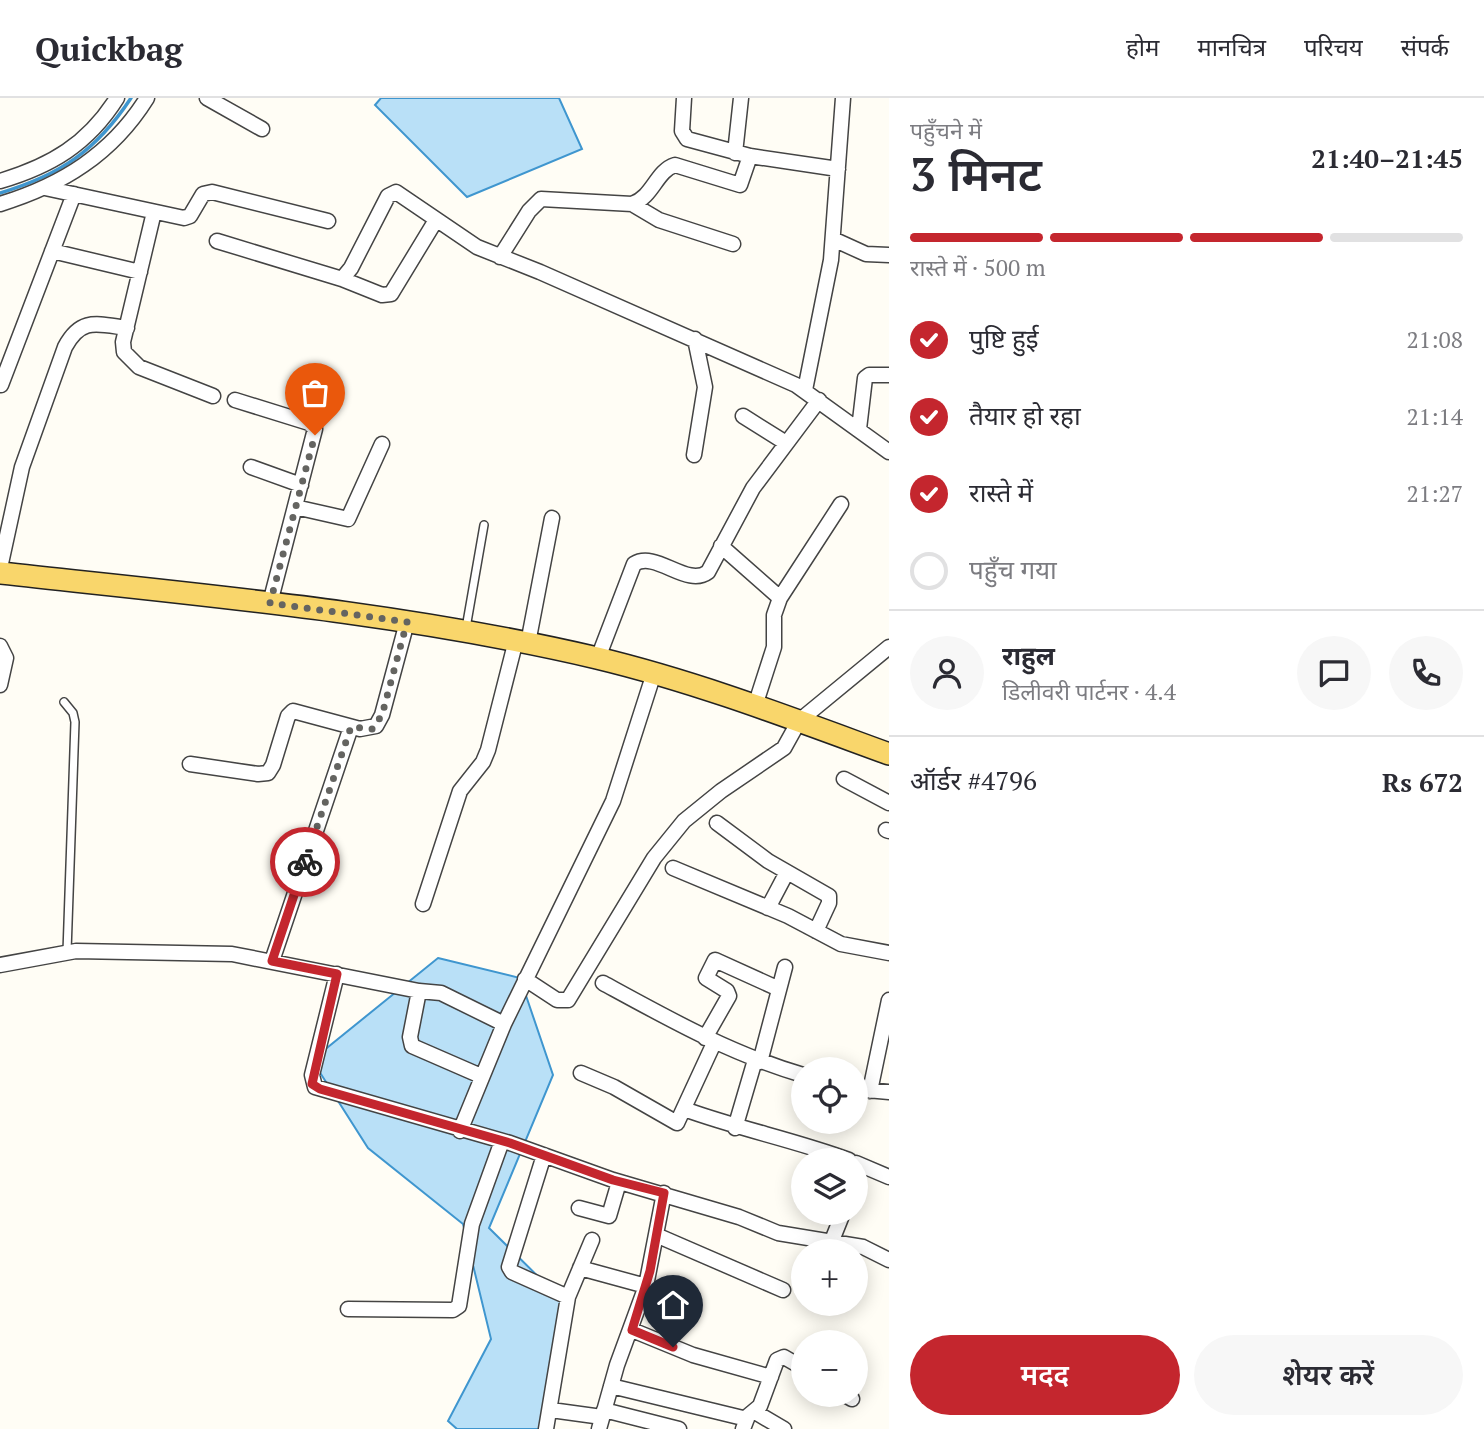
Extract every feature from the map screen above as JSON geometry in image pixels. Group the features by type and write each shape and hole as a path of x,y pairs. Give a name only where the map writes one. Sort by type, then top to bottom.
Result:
{"main road":[{"path":"0,573 270,603 407,622 522,642 653,673 889,754"}],"street":[{"path":"0,181 37,169 65,155 93,130 117,98"},
{"path":"0,204 46,188 75,172 114,142 147,98"},
{"path":"206,98 262,129"},
{"path":"684,98 684,136 735,153 838,169"},
{"path":"735,153 741,98"},
{"path":"805,390 823,307 833,239 843,98"},
{"path":"632,204 644,198 664,172 675,165 740,185 750,156"},
{"path":"46,188 187,217 203,194 212,192 328,221"},
{"path":"342,279 351,268 390,193 398,193 477,247 695,339 805,390 889,452"},
{"path":"1,385 74,194"},
{"path":"500,257 529,211 541,199 558,197 632,204 659,220 733,244"},
{"path":"154,212 123,347 132,362 214,396"},
{"path":"218,241 342,279 382,295 391,294 436,220"},
{"path":"833,239 866,254 889,255"},
{"path":"52,251 140,272"},
{"path":"0,568 22,467 65,347 75,330 82,326 99,324 127,328"},
{"path":"694,455 705,387 695,339"},
{"path":"859,429 865,378 869,375 889,375"},
{"path":"234,400 314,427 270,603"},
{"path":"598,659 636,562 644,561 702,576 708,572 753,488 819,400"},
{"path":"743,416 786,443"},
{"path":"295,508 345,520 350,518 382,444"},
{"path":"251,467 301,485"},
{"path":"755,706 774,647 774,615 780,598 841,504"},
{"path":"423,904 460,791 488,750 522,642 552,518"},
{"path":"721,546 780,598"},
{"path":"190,764 258,774 268,773 288,716 293,711 366,730 379,722 407,622"},
{"path":"0,646 6,658 0,685"},
{"path":"525,979 558,1000 568,1000 667,841 703,804 784,748 889,647"},
{"path":"460,1130 504,1024 613,801 653,673"},
{"path":"272,961 351,727"},
{"path":"844,779 889,803"},
{"path":"717,822 787,872 830,897 816,931"},
{"path":"673,868 768,908 849,947 889,953"},
{"path":"768,908 787,872"},
{"path":"0,965 67,952 223,953 441,993 504,1024"},
{"path":"581,1073 614,1087 674,1123 679,1121 729,996 706,978 715,960 779,989"},
{"path":"734,1128 785,967"},
{"path":"337,974 312,1084 320,1089 510,1143 619,1182 664,1193 778,1233 810,1239"},
{"path":"603,983 709,1041 791,1071"},
{"path":"419,991 410,1037 412,1046 481,1076"},
{"path":"868,1073 889,1000"},
{"path":"868,1090 889,1092"},
{"path":"684,1109 734,1128 792,1140 814,1148"},
{"path":"348,1309 453,1310 460,1306 472,1224 510,1143"},
{"path":"544,1155 509,1267 512,1272 568,1297"},
{"path":"868,1168 889,1177"},
{"path":"579,1208 609,1216 619,1182"},
{"path":"602,1419 646,1286 664,1193"},
{"path":"656,1235 783,1290"},
{"path":"546,1429 568,1297 592,1240"},
{"path":"868,1250 889,1260"},
{"path":"580,1268 646,1286"},
{"path":"632,1330 693,1355 771,1377"},
{"path":"748,1420 779,1358 791,1361"},
{"path":"611,1386 784,1429"},
{"path":"551,1410 679,1429"}],"lane":[{"path":"466,632 484,525"},
{"path":"64,702 73,713 75,722 67,952"}],"water":[{"path":"381,98 559,98 582,149 467,197 375,105"},
{"path":"438,958 520,978 553,1075 489,1228 568,1306 547,1429 457,1429 448,1421 491,1339 463,1224 368,1148 312,1060"}],"waterway":[{"path":"0,193 41,178 75,159 104,133 131,98"}],"way so far":[{"path":"305,862 351,727 372,729 382,715 407,622 270,603 315,435"}],"route":[{"path":"305,862 272,961 337,974 312,1084 320,1089 510,1143 613,1180 664,1193 650,1271 632,1330 673,1347"}]}
